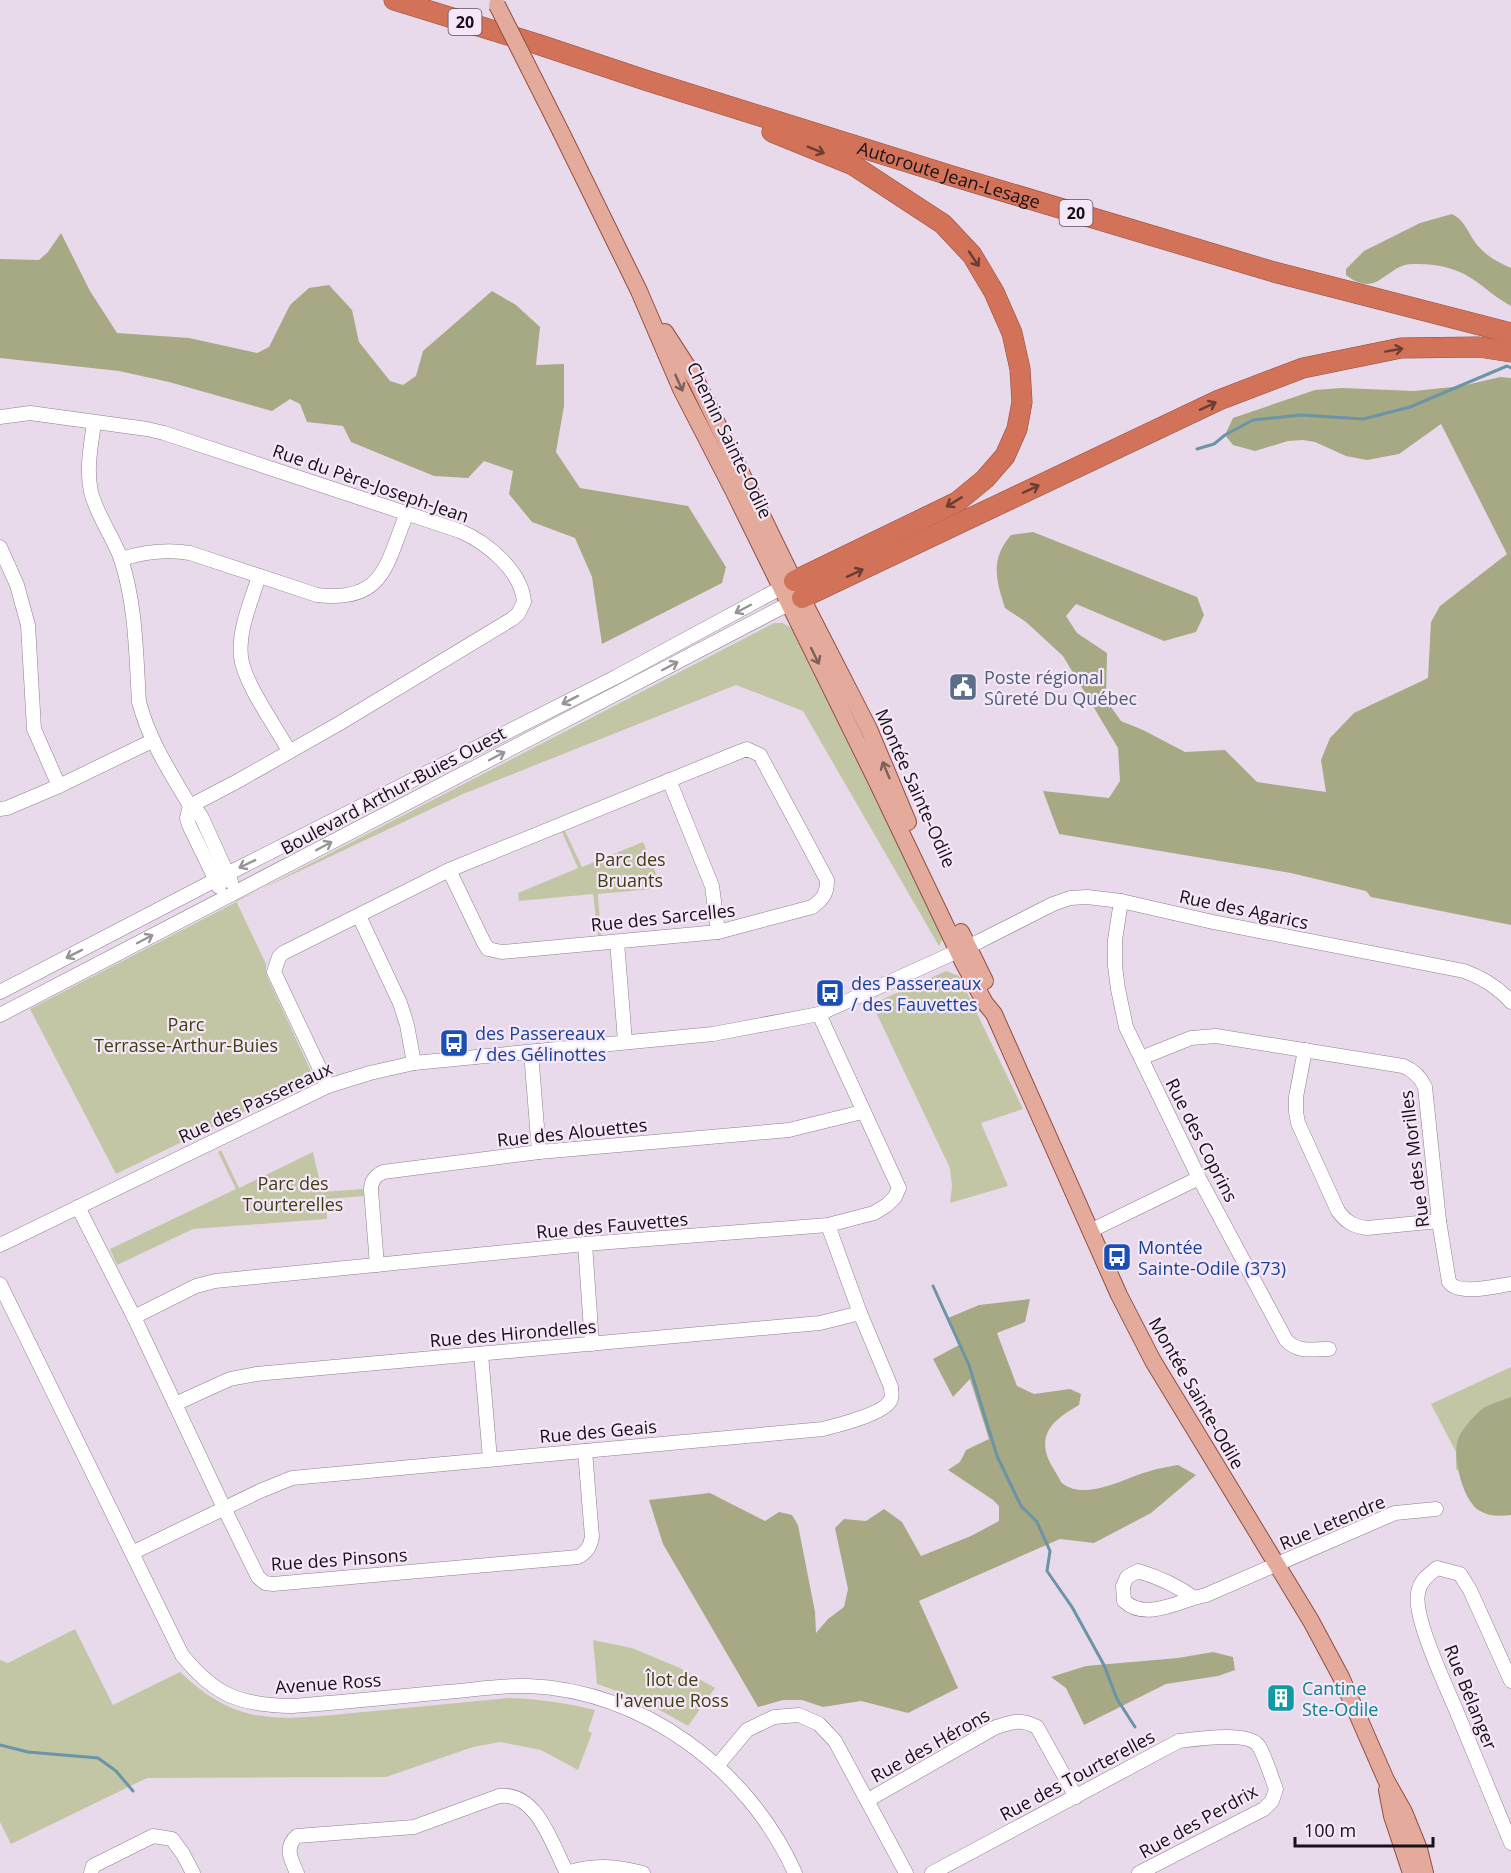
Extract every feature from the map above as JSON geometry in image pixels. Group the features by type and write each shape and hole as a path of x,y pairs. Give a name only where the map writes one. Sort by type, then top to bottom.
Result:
{"highway":[{"name":"Autoroute Jean-Lesage","path":"394,0 940,173 1274,272 1511,333"},
{"path":"426,0 537,44"},
{"path":"645,80 853,165 944,224 972,255 994,292 1012,333 1020,369 1022,402 1017,429 1005,456 986,479 957,502 792,593"},
{"path":"792,593 1219,400 1303,368 1401,348 1479,347 1511,352"}],"main road":[{"name":"Chemin Sainte-Odile","path":"496,2 639,291 696,381 792,593"},
{"name":"Montée Sainte-Odile","path":"792,593 869,729 963,949 993,997 994,1014 1090,1232 1153,1362 1278,1564 1341,1677 1386,1780 1404,1812 1419,1848 1425,1873"},
{"name":"Montée Sainte-Odile","path":"1386,1780 1392,1816 1411,1873"}],"street":[{"name":"Rue du Père-Joseph-Jean","path":"0,417 30,413 164,433 460,531 490,549 507,566 518,584 524,597 522,608 512,619 340,723 190,806"},
{"path":"94,423 88,475 91,493 121,559 133,612 139,702 152,741 190,806 198,812 221,877 230,895"},
{"path":"121,559 143,553 176,551 190,553 317,595 352,596 366,590 384,571 407,513"},
{"path":"0,547 17,585 28,625 34,729 59,786"},
{"path":"259,576 242,636 241,657 245,672 289,751"},
{"name":"Boulevard Arthur-Buies Ouest","path":"0,992 616,677 792,593"},
{"name":"Boulevard Arthur-Buies Ouest","path":"0,1015 230,895 792,593"},
{"path":"0,809 59,786 152,741"},
{"name":"Rue des Sarcelles","path":"328,1086 274,972 279,957 283,953 450,870 747,749 760,755 827,880 827,891 822,899 812,907 718,932 495,951 484,943 450,870"},
{"path":"669,780 712,885 718,932"},
{"name":"Rue des Agarics","path":"963,949 1053,904 1070,898 1087,897 1121,901 1464,971 1494,985 1511,1002"},
{"name":"Rue des Coprins","path":"1121,901 1115,940 1115,966 1126,1027 1199,1178 1286,1340 1294,1348 1301,1350 1329,1349"},
{"path":"359,916 400,1003 407,1024 414,1063"},
{"path":"617,942 625,1041"},
{"name":"Rue des Passereaux","path":"0,1245 328,1086 370,1072 414,1063 713,1034 819,1014 963,949"},
{"name":"Rue des Fauvettes","path":"134,1317 196,1286 215,1281 585,1244 828,1225 874,1213 887,1206 896,1197 899,1188 862,1112 819,1014"},
{"name":"Rue des Morilles","path":"1141,1058 1181,1041 1202,1036 1216,1036 1410,1068 1422,1079 1425,1086 1447,1276 1452,1286 1460,1290 1511,1284"},
{"path":"1305,1050 1296,1097 1298,1123 1338,1211 1345,1220 1356,1226 1367,1228 1439,1221"},
{"path":"531,1052 539,1152"},
{"name":"Rue des Alouettes","path":"376,1265 370,1190 371,1183 377,1175 383,1172 539,1152 789,1130 862,1112"},
{"path":"1090,1232 1199,1178"},
{"name":"Rue des Pinsons","path":"78,1207 134,1317 224,1508 258,1576 265,1583 578,1557 586,1553 591,1545 592,1537 585,1450"},
{"name":"Rue des Geais","path":"132,1553 260,1491 292,1478 823,1429 882,1408 892,1397 891,1387 860,1313 828,1225"},
{"path":"585,1244 592,1344"},
{"name":"Avenue Ross","path":"0,1284 182,1655 197,1674 214,1688 231,1697 269,1706 528,1686 590,1696 649,1718 690,1743 717,1766 744,1793 768,1825 795,1873"},
{"name":"Rue des Hirondelles","path":"175,1404 230,1379 256,1374 820,1323 860,1313"},
{"path":"481,1354 490,1459"},
{"name":"Rue Letendre","path":"1194,1598 1153,1575 1138,1571 1127,1577 1123,1586 1124,1601 1130,1606 1143,1610 1169,1606 1206,1595 1395,1513 1436,1509"},
{"name":"Rue Bélanger","path":"1511,1681 1470,1590 1460,1574 1437,1568 1420,1585 1417,1595 1421,1620 1434,1657 1511,1842"},
{"path":"717,1766 747,1730 774,1717 799,1715 819,1724 835,1741 906,1873"},
{"name":"Rue des Hérons","path":"868,1800 996,1727 1017,1721 1028,1722 1037,1727 1076,1797"},
{"name":"Rue des Tourterelles","path":"932,1873 1179,1741 1204,1737 1246,1738"},
{"name":"Rue des Perdrix","path":"1139,1873 1264,1809 1272,1801 1276,1790 1273,1780 1258,1745 1246,1738"},
{"path":"297,1873 290,1858 289,1848 292,1840 297,1836 414,1827 499,1796 508,1795 520,1798 534,1809 567,1873 582,1868 606,1866 643,1873"},
{"path":"91,1873 93,1866 153,1836 172,1839 193,1873"}],"green space":[{"path":"1452,214 1461,221 1482,251 1511,268 1511,306 1470,277 1438,266 1412,264 1403,266 1374,283 1366,284 1357,282 1346,275 1346,269 1364,251 1420,223"},
{"path":"61,233 90,291 117,333 189,338 257,353 269,347 290,305 309,288 329,285 352,310 359,342 390,381 403,385 416,376 423,351 492,291 516,305 540,327 536,365 564,364 564,406 556,452 580,488 688,506 726,567 722,583 602,644 592,577 575,538 532,522 509,494 513,471 484,461 468,478 434,476 351,442 343,426 307,422 300,404 290,399 272,411 169,382 119,371 0,358 0,259 39,260 48,252"},
{"path":"1500,377 1511,378 1511,925 1371,897 1366,891 1291,873 1059,834 1043,791 1109,798 1120,781 1118,748 1063,656 1026,622 1005,608 997,579 997,570 1000,553 1011,535 1033,532 1197,597 1204,615 1196,632 1164,641 1076,604 1066,616 1077,633 1107,653 1106,700 1121,721 1185,752 1225,750 1257,782 1326,792 1321,760 1330,738 1354,713 1428,678 1431,622 1440,606 1507,554 1441,424 1399,454 1367,460 1346,456 1315,442 1303,440 1288,441 1255,451 1233,445 1225,435 1233,418 1315,390 1342,388 1414,391 1462,386"},
{"path":"774,623 783,623 793,629 941,927 942,940 939,946 803,711 736,685 463,794 260,890"},
{"name":"Parc des Bruants","path":"565,831 582,867 643,842 662,888 598,894 601,936 598,935 593,894 519,901 518,893 578,868 562,832"},
{"name":"Parc Terrasse-Arthur-Buies","path":"236,902 266,964 266,974 314,1078 116,1174 30,1009"},
{"path":"946,971 959,976 1023,1109 981,1123 1008,1186 950,1203 952,1187 950,1168 872,1004"},
{"name":"Parc des Tourterelles","path":"221,1150 239,1188 313,1152 322,1192 363,1189 364,1196 326,1199 327,1219 193,1229 117,1265 110,1249 236,1189 218,1152"},
{"path":"1030,1299 1025,1322 997,1333 1017,1386 1034,1394 1070,1389 1081,1394 1079,1405 1066,1413 1049,1429 1045,1443 1047,1456 1061,1482 1070,1488 1093,1489 1153,1470 1178,1465 1196,1475 1151,1513 1094,1543 1060,1539 919,1601 958,1688 908,1713 861,1701 823,1707 802,1700 783,1700 758,1707 663,1544 649,1500 710,1493 765,1521 779,1512 792,1515 798,1525 815,1612 816,1633 828,1619 844,1607 848,1589 835,1528 844,1519 866,1521 884,1509 902,1522 921,1556 971,1536 999,1521 999,1506 993,1500 948,1470 960,1462 966,1450 989,1439 970,1379 953,1397 933,1359 959,1345 948,1318 979,1305"},
{"path":"1511,1367 1511,1509 1456,1469 1456,1452 1431,1404"},
{"path":"1511,1397 1511,1515 1491,1515 1474,1506 1464,1489 1458,1467 1458,1439 1485,1407"},
{"name":"Îlot de l'avenue Ross","path":"75,1629 113,1705 180,1672 195,1686 221,1703 250,1714 307,1717 509,1698 553,1702 595,1710 588,1731 592,1733 578,1770 541,1750 500,1742 473,1747 386,1777 147,1778 11,1844 0,1822 0,1660 8,1663"},
{"name":"Îlot de l'avenue Ross","path":"593,1640 632,1648 680,1668 715,1688 688,1726 642,1700 597,1684"},
{"path":"1213,1652 1233,1657 1235,1670 1218,1676 1166,1684 1084,1725 1066,1688 1051,1677 1086,1666 1178,1658"}],"waterway":[{"path":"1197,449 1214,444 1225,435 1253,420 1301,415 1363,419 1410,407 1507,366 1511,368"},
{"path":"933,1286 969,1365 997,1456 1021,1506 1037,1522 1050,1551 1047,1571 1072,1607 1104,1665 1117,1699 1135,1727"},
{"path":"0,1745 28,1752 98,1758 116,1771 133,1791"}],"place":[{"name":"Poste régional Sûreté Du Québec","path":"963,687"},
{"name":"des Passereaux / des Fauvettes","path":"830,993"},
{"name":"des Passereaux / des Gélinottes","path":"454,1043"},
{"name":"Montée Sainte-Odile (373)","path":"1117,1257"},
{"name":"Cantine Ste-Odile","path":"1281,1698"}]}
